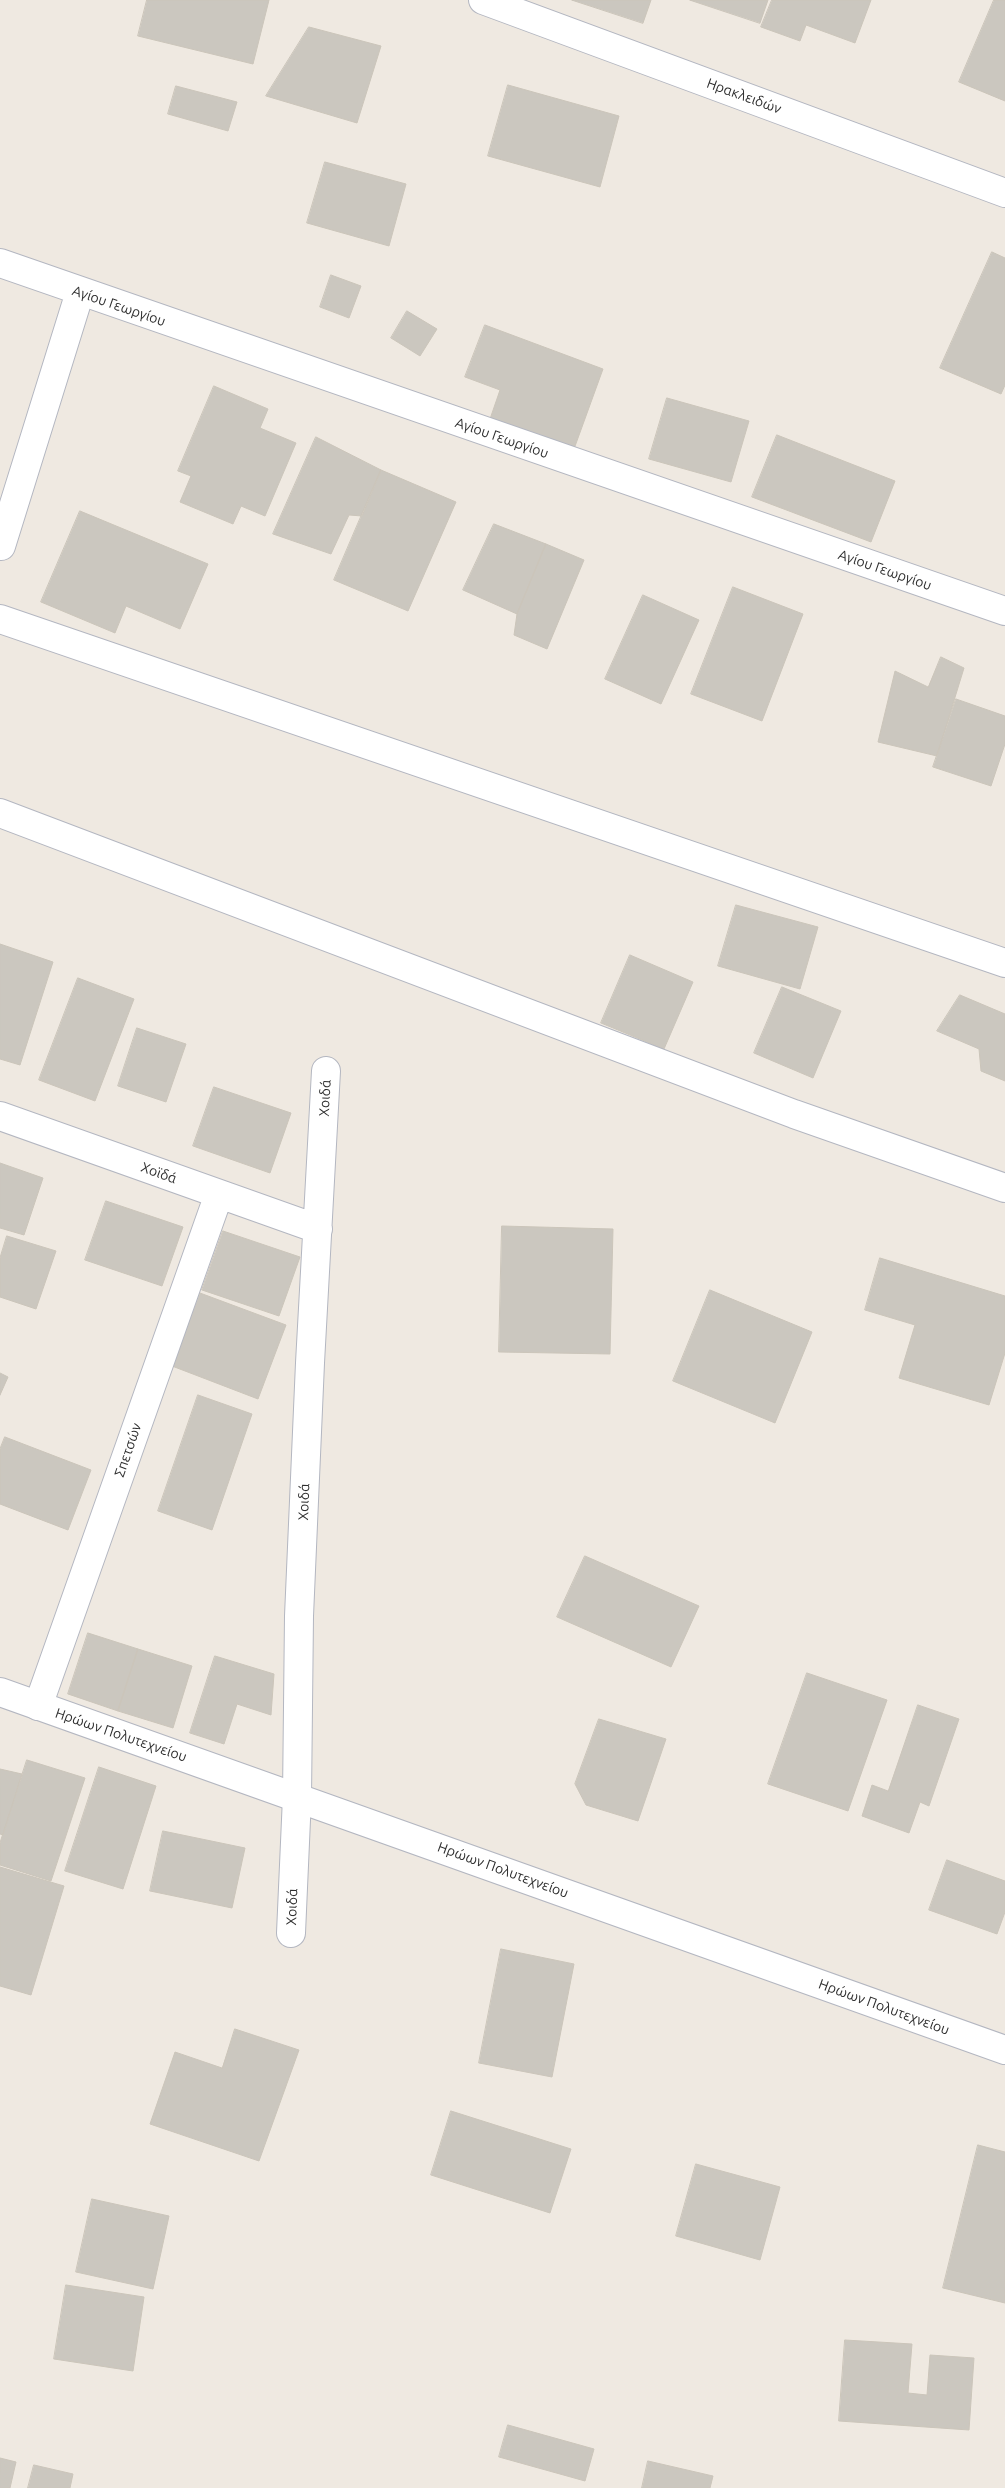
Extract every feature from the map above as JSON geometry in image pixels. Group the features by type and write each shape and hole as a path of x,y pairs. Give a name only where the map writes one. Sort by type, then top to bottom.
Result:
{"street":[{"name":"Ηρακλειδών","path":"483,0 1005,193"},
{"name":"Αγίου Γεωργίου","path":"0,263 1005,611"},
{"path":"1,546 80,292"},
{"path":"0,619 1005,963"},
{"path":"0,813 794,1114 1005,1188"},
{"name":"Χοιδά","path":"291,1933 297,1797 299,1616 326,1071"},
{"name":"Χοϊδά","path":"0,1116 318,1229"},
{"name":"Σπετσών","path":"38,1706 219,1194"},
{"name":"Ηρώων Πολυτεχνείου","path":"0,1692 1005,2050"}],"building":[{"path":"147,0 269,0 253,64 138,36"},
{"path":"572,0 651,0 643,23"},
{"path":"690,0 768,0 760,23"},
{"path":"772,0 871,0 855,43 806,25 800,41 761,27"},
{"path":"994,0 1005,0 1005,101 959,82"},
{"path":"309,27 381,46 357,123 266,96"},
{"path":"508,85 619,116 600,187 488,156"},
{"path":"176,86 237,102 228,131 168,114"},
{"path":"325,162 406,184 389,246 307,223"},
{"path":"992,252 1005,258 1005,385 1001,394 940,368"},
{"path":"331,275 361,286 349,318 320,307"},
{"path":"407,311 437,329 420,356 391,338"},
{"path":"485,325 603,369 574,449 490,419 500,390 465,377"},
{"path":"214,386 268,409 260,428 296,443 265,516 241,506 233,524 180,502 191,476 178,471"},
{"path":"667,398 749,421 731,482 649,459"},
{"path":"777,435 895,481 871,542 752,497"},
{"path":"316,437 381,470 362,516 349,515 331,554 273,534"},
{"path":"381,470 456,502 408,611 334,580"},
{"path":"80,511 208,564 180,629 126,606 115,633 41,602"},
{"path":"494,524 546,544 517,614 463,590"},
{"path":"546,544 584,560 547,649 514,635 517,614"},
{"path":"733,587 803,614 762,721 691,694"},
{"path":"643,595 699,620 661,704 605,679"},
{"path":"941,657 964,668 937,756 878,742 895,671 928,687"},
{"path":"956,699 1005,716 1005,744 991,786 933,767"},
{"path":"736,905 818,927 800,989 718,966"},
{"path":"0,944 53,962 20,1065 0,1059"},
{"path":"630,955 693,982 664,1049 601,1023"},
{"path":"78,978 134,999 95,1101 39,1080"},
{"path":"782,987 841,1011 813,1078 754,1053"},
{"path":"960,995 1005,1014 1005,1081 981,1071 979,1049 937,1031"},
{"path":"137,1028 186,1044 166,1102 118,1086"},
{"path":"214,1087 291,1113 270,1173 193,1146"},
{"path":"0,1163 43,1178 24,1235 0,1228"},
{"path":"106,1201 183,1227 162,1286 85,1260"},
{"path":"502,1226 613,1229 610,1354 499,1352"},
{"path":"223,1231 300,1257 279,1316 202,1290"},
{"path":"7,1236 56,1251 36,1309 0,1297 0,1258"},
{"path":"880,1258 1005,1296 1005,1353 989,1405 899,1378 915,1325 865,1310"},
{"path":"710,1290 812,1332 775,1423 673,1381"},
{"path":"200,1293 286,1325 258,1399 172,1366"},
{"path":"0,1373 8,1377 0,1395"},
{"path":"198,1395 252,1414 212,1530 158,1511"},
{"path":"5,1437 91,1470 68,1530 0,1504 0,1449"},
{"path":"585,1556 699,1606 671,1667 557,1617"},
{"path":"88,1633 138,1649 118,1711 68,1694"},
{"path":"138,1649 192,1666 173,1728 118,1711"},
{"path":"215,1656 274,1674 271,1715 237,1704 224,1744 190,1733"},
{"path":"807,1673 887,1700 848,1811 768,1784"},
{"path":"918,1705 959,1719 929,1806 920,1802 909,1833 862,1816 872,1785 888,1791"},
{"path":"599,1719 666,1739 638,1821 586,1805 575,1784"},
{"path":"27,1760 85,1778 51,1881 0,1865 0,1843"},
{"path":"99,1767 156,1786 123,1889 65,1871"},
{"path":"0,1769 22,1774 3,1835 0,1834"},
{"path":"163,1831 245,1848 232,1908 150,1891"},
{"path":"947,1860 1005,1881 1005,1912 997,1934 929,1910"},
{"path":"0,1867 64,1886 31,1995 0,1986"},
{"path":"501,1949 574,1964 552,2077 479,2063"},
{"path":"235,2029 299,2050 259,2161 150,2124 175,2052 222,2068"},
{"path":"451,2111 571,2149 550,2213 431,2175"},
{"path":"978,2145 1005,2152 1005,2303 943,2288"},
{"path":"696,2164 780,2187 760,2260 676,2236"},
{"path":"92,2199 169,2216 153,2289 76,2272"},
{"path":"66,2285 144,2297 133,2371 54,2359"},
{"path":"845,2340 912,2344 908,2393 927,2395 930,2355 974,2358 969,2430 839,2421"},
{"path":"508,2425 594,2449 585,2481 499,2457"},
{"path":"0,2458 16,2462 10,2488 0,2488"},
{"path":"648,2461 713,2476 710,2488 642,2488"},
{"path":"34,2465 73,2474 70,2488 28,2488"}]}
